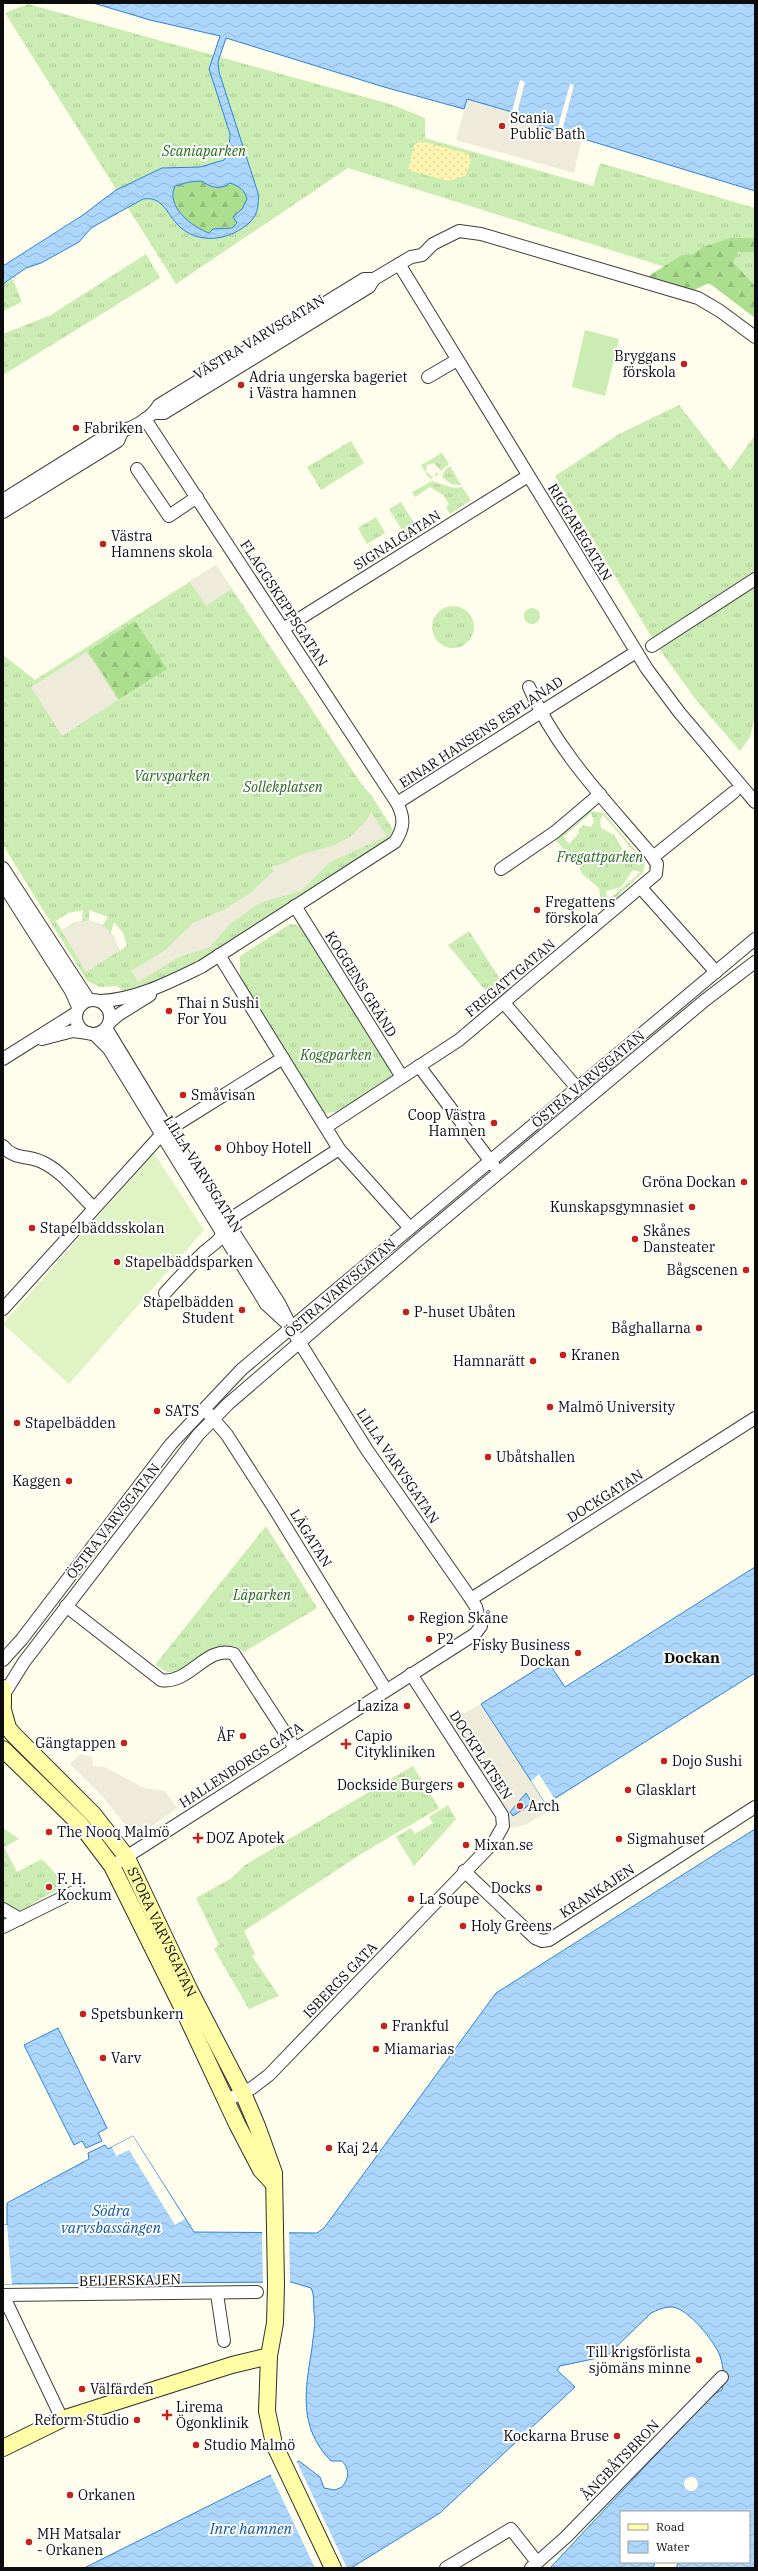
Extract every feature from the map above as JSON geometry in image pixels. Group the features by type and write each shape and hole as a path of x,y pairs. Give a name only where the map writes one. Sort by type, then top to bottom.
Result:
{"street":[{"path":"398,264 411,257 422,255 434,244 459,232 481,234 698,298 720,311 755,337"},
{"name":"VÄSTRA VARVSGATAN","path":"3,500 112,432 122,432 150,416 164,413 369,287 374,279 398,264"},
{"name":"RIGGAREGATAN","path":"398,264 636,652 679,712 755,802"},
{"path":"428,377 457,360"},
{"name":"FLAGGSKEPPSGATAN","path":"150,416 196,497 397,804"},
{"name":"VÄSTRA VARVSGATAN","path":"3,512 118,441 122,432"},
{"path":"137,469 169,516 196,497"},
{"name":"SIGNALGATAN","path":"282,629 528,476"},
{"path":"652,646 755,579"},
{"name":"EINAR HANSENS ESPLANAD","path":"108,1025 123,1011 172,981 219,955 395,842 403,830 404,822 397,804 636,652"},
{"path":"529,687 540,713 561,745 653,857 734,792"},
{"path":"501,869 555,832 600,794"},
{"name":"FREGATTGATAN","path":"326,1127 459,1040 504,1003 656,874 658,864 653,857"},
{"path":"3,868 94,1000 108,1008 108,1025 91,1034 73,1031 28,1043"},
{"path":"3,884 71,991 77,1010 77,1023 91,1034"},
{"path":"641,888 716,972"},
{"name":"KOGGENS GRÄND","path":"295,906 402,1077"},
{"name":"ÖSTRA VARVSGATAN","path":"3,1660 22,1639 150,1470 203,1408 242,1369 755,939"},
{"path":"219,955 339,1149 410,1228"},
{"name":"ÖSTRA VARVSGATAN","path":"3,1696 17,1672 66,1606 214,1418 299,1342 500,1172 704,1001 755,962"},
{"name":"EINAR HANSENS ESPLANAD","path":"94,1000 127,997 172,981"},
{"path":"3,1059 94,1000"},
{"path":"504,1003 576,1088"},
{"name":"LILLA VARVSGATAN","path":"108,1025 164,1133 223,1235 270,1309 291,1327"},
{"name":"LILLA VARVSGATAN","path":"91,1034 109,1049 164,1133 227,1221 279,1303 299,1342 367,1450 471,1599 481,1620 481,1626 475,1634 411,1674"},
{"path":"3,1309 164,1133 283,1058"},
{"path":"419,1066 500,1172"},
{"path":"3,1146 8,1153 18,1157 41,1161 50,1166 94,1208"},
{"path":"165,1293 201,1255 217,1243 223,1235 227,1221 339,1149"},
{"name":"LÄGATAN","path":"203,1408 214,1418 228,1435 304,1554 386,1690"},
{"name":"DOCKGATAN","path":"471,1599 755,1418"},
{"path":"66,1606 161,1680 169,1681 180,1677 219,1652 227,1651 234,1654 295,1748"},
{"path":"386,1690 411,1674"},
{"name":"DOCKPLATSEN","path":"411,1674 502,1815 503,1826 494,1842 465,1870"},
{"name":"HALLENBORGS GATA","path":"112,1866 386,1690"},
{"name":"STORA VARVSGATAN","path":"3,1710 7,1724 14,1735 93,1814 126,1856 190,1991 243,2093 274,2173 276,2285 275,2323 269,2356"},
{"name":"STORA VARVSGATAN","path":"3,1749 81,1825 112,1866 261,2170 273,2184"},
{"name":"KRANKAJEN","path":"465,1870 535,1938 542,1941 549,1940 755,1807"},
{"name":"ISBERGS GATA","path":"227,2100 243,2093 269,2075 440,1899 465,1870"},
{"path":"3,1927 76,1891"},
{"path":"3,1909 20,1919"},
{"name":"BEIJERSKAJEN","path":"3,2295 217,2294 256,2292"},
{"path":"217,2294 224,2341"},
{"path":"3,2295 62,2419"},
{"path":"3,2448 62,2419 232,2365 269,2356 267,2411 274,2444 332,2568"},
{"name":"ÅNGBÅTSBRON","path":"446,2568 511,2529 534,2565 566,2537 722,2377"}],"green space":[{"name":"Scaniaparken","path":"28,4 390,104 425,118 425,138 593,186 600,163 755,208 755,315 710,281 348,168 176,284 5,13"},
{"path":"201,181 216,187 222,187 230,183 245,193 247,199 242,209 233,217 237,223 232,228 225,227 209,233 188,221 177,208 173,194 175,186 189,182"},
{"path":"731,238 755,238 755,252 738,252 733,262 755,286 755,318 709,283 688,293 647,277 682,255 692,255 703,247"},
{"path":"146,254 160,278 3,375 3,334 51,315"},
{"path":"13,279 22,302 3,311 3,284"},
{"path":"585,330 619,339 605,396 572,387"},
{"path":"679,405 730,470 755,435 755,715 750,737 740,751 697,701 657,646 555,476 619,434"},
{"path":"351,441 364,463 321,490 307,467"},
{"path":"442,453 449,464 441,471 434,463 427,465 426,471 434,477 430,479 421,465"},
{"path":"450,466 461,485 451,484 442,477 445,470"},
{"path":"432,481 454,488 462,487 471,500 450,514 446,507 449,504 443,495 430,487 415,497 412,492"},
{"path":"401,502 419,531 407,538 389,509"},
{"path":"376,517 385,533 367,544 358,528"},
{"name":"Varvsparken","path":"216,565 362,785 372,796 395,833 390,839 187,969 164,981 124,992 117,986 100,987 87,981 3,845 3,655 35,680","holes":["83,910 82,921 73,923 62,930 56,921 68,913","89,910 108,917 103,925 89,921","114,922 123,933 127,946 120,951 111,932"]},
{"path":"449,606 457,606 468,612 474,623 474,631 468,642 457,648 449,648 438,642 432,631 432,623 438,612"},
{"path":"532,608 539,613 540,616 535,623 532,624 525,619 524,616 529,609"},
{"path":"135,621 167,669 119,699 88,651"},
{"name":"Fregattparken","path":"590,811 604,813 645,862 643,872 602,911 599,888 582,874 574,855 568,854 556,840","holes":["591,813 594,821 591,827 584,825 578,830 579,833 569,844 563,837","603,815 644,863 639,865 630,861 614,835 601,828 600,820","633,870 641,872 608,900 606,891 621,887"]},
{"name":"Koggparken","path":"290,924 304,926 393,1067 392,1080 338,1112 323,1113 240,977 240,956"},
{"path":"469,931 507,990 494,1001 448,945"},
{"name":"Stapelbäddsparken","path":"154,1153 204,1230 69,1384 3,1324"},
{"name":"Läparken","path":"266,1526 317,1608 244,1652 237,1647 228,1646 219,1648 201,1657 179,1673 167,1672 155,1665"},
{"path":"413,1766 439,1808 361,1854 244,1931 255,1954 252,1956 279,1996 249,2009 214,1949 219,1945 196,1898 232,1878 245,1865"},
{"path":"448,1805 456,1819 414,1866 396,1837 411,1828 415,1834 433,1823 429,1817"},
{"path":"3,1828 19,1839 4,1847 17,1872 42,1859 66,1885 18,1912 3,1903"}],"sand":[{"path":"421,141 469,154 471,161 465,176 448,181 408,170 414,145"}],"shaded area":[{"path":"467,99 518,114 518,119 582,138 574,173 456,140"},
{"path":"216,565 232,589 206,606 190,582"},
{"path":"87,652 118,700 62,736 31,687"},
{"path":"371,812 387,836 330,862 301,891 260,903 230,924 210,947 177,958 138,982 131,971 164,951 193,923 225,909 250,893 274,871 271,868 275,865 277,866 303,854 335,845 351,836 366,821"},
{"path":"80,921 93,921 103,925 114,936 119,951 86,972 61,930"},
{"path":"481,1704 551,1810 525,1825 513,1828 503,1826 449,1721","holes":["526,1794 532,1803 513,1815 510,1811"]},
{"path":"80,1754 92,1757 93,1766 105,1767 144,1788 165,1791 177,1808 145,1831 137,1834 130,1831 103,1797 70,1764"}],"water":[{"path":"93,3 755,3 755,191 518,119 518,114 512,112 467,99 464,109 384,87 226,38 218,62 219,72 258,193 258,208 251,221 243,228 224,237 204,238 194,236 177,224 159,202 155,200 143,199 91,228 79,242 41,263 26,268 3,284 3,266 83,215 116,190 162,168 200,167 224,160 229,152 230,134 209,69 220,36 150,20","holes":["201,181 215,187 222,187 230,183 239,187 245,193 247,199 242,209 233,217 237,223 232,228 213,229 209,233 188,221 177,208 173,194 175,186 189,182"]},
{"path":"755,1567 755,1673 546,1804 481,1704 548,1662 565,1687"},
{"path":"526,1793 532,1803 513,1816 510,1812"},
{"path":"755,1829 755,2568 676,2568 678,2563 750,2563 750,2511 620,2511 620,2563 655,2563 653,2568 550,2568 712,2395 722,2390 723,2369 720,2356 713,2343 693,2319 686,2313 672,2307 663,2308 651,2313 607,2356 560,2366 557,2370 575,2387 440,2513 351,2568 84,2568 299,2461 320,2477 324,2488 335,2490 342,2487 348,2474 345,2464 342,2461 331,2461 320,2448 313,2435 306,2408 307,2379 315,2326 313,2294 311,2288 291,2282 3,2284 3,2225 7,2225 7,2203 89,2159 88,2153 105,2145 108,2149 133,2136 194,2232 317,2233 324,2228 496,1993"},
{"path":"58,2028 107,2128 98,2133 102,2141 86,2148 82,2141 74,2145 24,2045"}],"pier":[{"path":"520,80 525,82 517,113 512,112"},
{"path":"570,84 574,85 562,131 557,130"},
{"path":"539,1774 554,1798 546,1804 531,1781"},
{"path":"133,2136 185,2219 175,2225 129,2150 116,2156 112,2147"},
{"path":"3,2225 7,2225 12,2284 3,2284"},
{"path":"262,2231 289,2231 290,2284 263,2284"},
{"path":"296,2460 347,2568 315,2568 270,2473"},
{"path":"688,2477 694,2477 698,2481 698,2487 694,2491 688,2491 684,2487 684,2481"}],"place":[{"name":"Scania Public Bath","path":"502,126"},
{"name":"Bryggans förskola","path":"684,364"},
{"name":"Adria ungerska bageriet i Västra hamnen","path":"241,385"},
{"name":"Fabriken","path":"76,428"},
{"name":"Västra Hamnens skola","path":"103,544"},
{"name":"Fregattens förskola","path":"537,910"},
{"name":"Thai n Sushi For You","path":"169,1011"},
{"name":"Småvisan","path":"183,1095"},
{"name":"Coop Västra Hamnen","path":"494,1123"},
{"name":"Ohboy Hotell","path":"218,1148"},
{"name":"Gröna Dockan","path":"744,1182"},
{"name":"Kunskapsgymnasiet","path":"692,1207"},
{"name":"Stapelbäddsskolan","path":"32,1228"},
{"name":"Skånes Dansteater","path":"635,1239"},
{"name":"Stapelbäddsparken","path":"117,1262"},
{"name":"Bågscenen","path":"746,1270"},
{"name":"Stapelbädden Student","path":"242,1310"},
{"name":"P-huset Ubåten","path":"406,1312"},
{"name":"Båghallarna","path":"699,1328"},
{"name":"Kranen","path":"563,1355"},
{"name":"Hamnarätt","path":"533,1361"},
{"name":"Malmö University","path":"550,1407"},
{"name":"SATS","path":"157,1411"},
{"name":"Stapelbädden","path":"17,1423"},
{"name":"Ubåtshallen","path":"488,1457"},
{"name":"Kaggen","path":"69,1481"},
{"name":"Region Skåne","path":"411,1618"},
{"name":"P2","path":"429,1639"},
{"name":"Fisky Business Dockan","path":"578,1653"},
{"name":"Laziza","path":"407,1706"},
{"name":"ÅF","path":"243,1736"},
{"name":"Gängtappen","path":"124,1743"},
{"name":"Capio Citykliniken","path":"346,1744"},
{"name":"Dojo Sushi","path":"664,1761"},
{"name":"Dockside Burgers","path":"461,1785"},
{"name":"Glasklart","path":"628,1790"},
{"name":"Arch","path":"520,1806"},
{"name":"The Nooq Malmö","path":"49,1832"},
{"name":"DOZ Apotek","path":"198,1838"},
{"name":"Sigmahuset","path":"619,1839"},
{"name":"Mixan.se","path":"466,1845"},
{"name":"F. H. Kockum","path":"49,1887"},
{"name":"Docks","path":"539,1888"},
{"name":"La Soupe","path":"411,1899"},
{"name":"Holy Greens","path":"463,1926"},
{"name":"Spetsbunkern","path":"83,2014"},
{"name":"Frankful","path":"384,2026"},
{"name":"Miamarias","path":"376,2049"},
{"name":"Varv","path":"103,2058"},
{"name":"Kaj 24","path":"329,2148"},
{"name":"Till krigsförlista sjömäns minne","path":"699,2360"},
{"name":"Välfärden","path":"82,2389"},
{"name":"Lirema Ögonklinik","path":"167,2415"},
{"name":"Reform Studio","path":"137,2420"},
{"name":"Kockarna Bruse","path":"617,2436"},
{"name":"Studio Malmö","path":"196,2445"},
{"name":"Orkanen","path":"70,2495"},
{"name":"MH Matsalar - Orkanen","path":"29,2542"}],"district":[{"name":"Dockan","path":"692,1658"}],"park label":[{"name":"Sollekplatsen","path":"283,787"}],"water label":[{"name":"Södra varvsbassängen","path":"111,2220"},
{"name":"Inre hamnen","path":"251,2529"}]}
